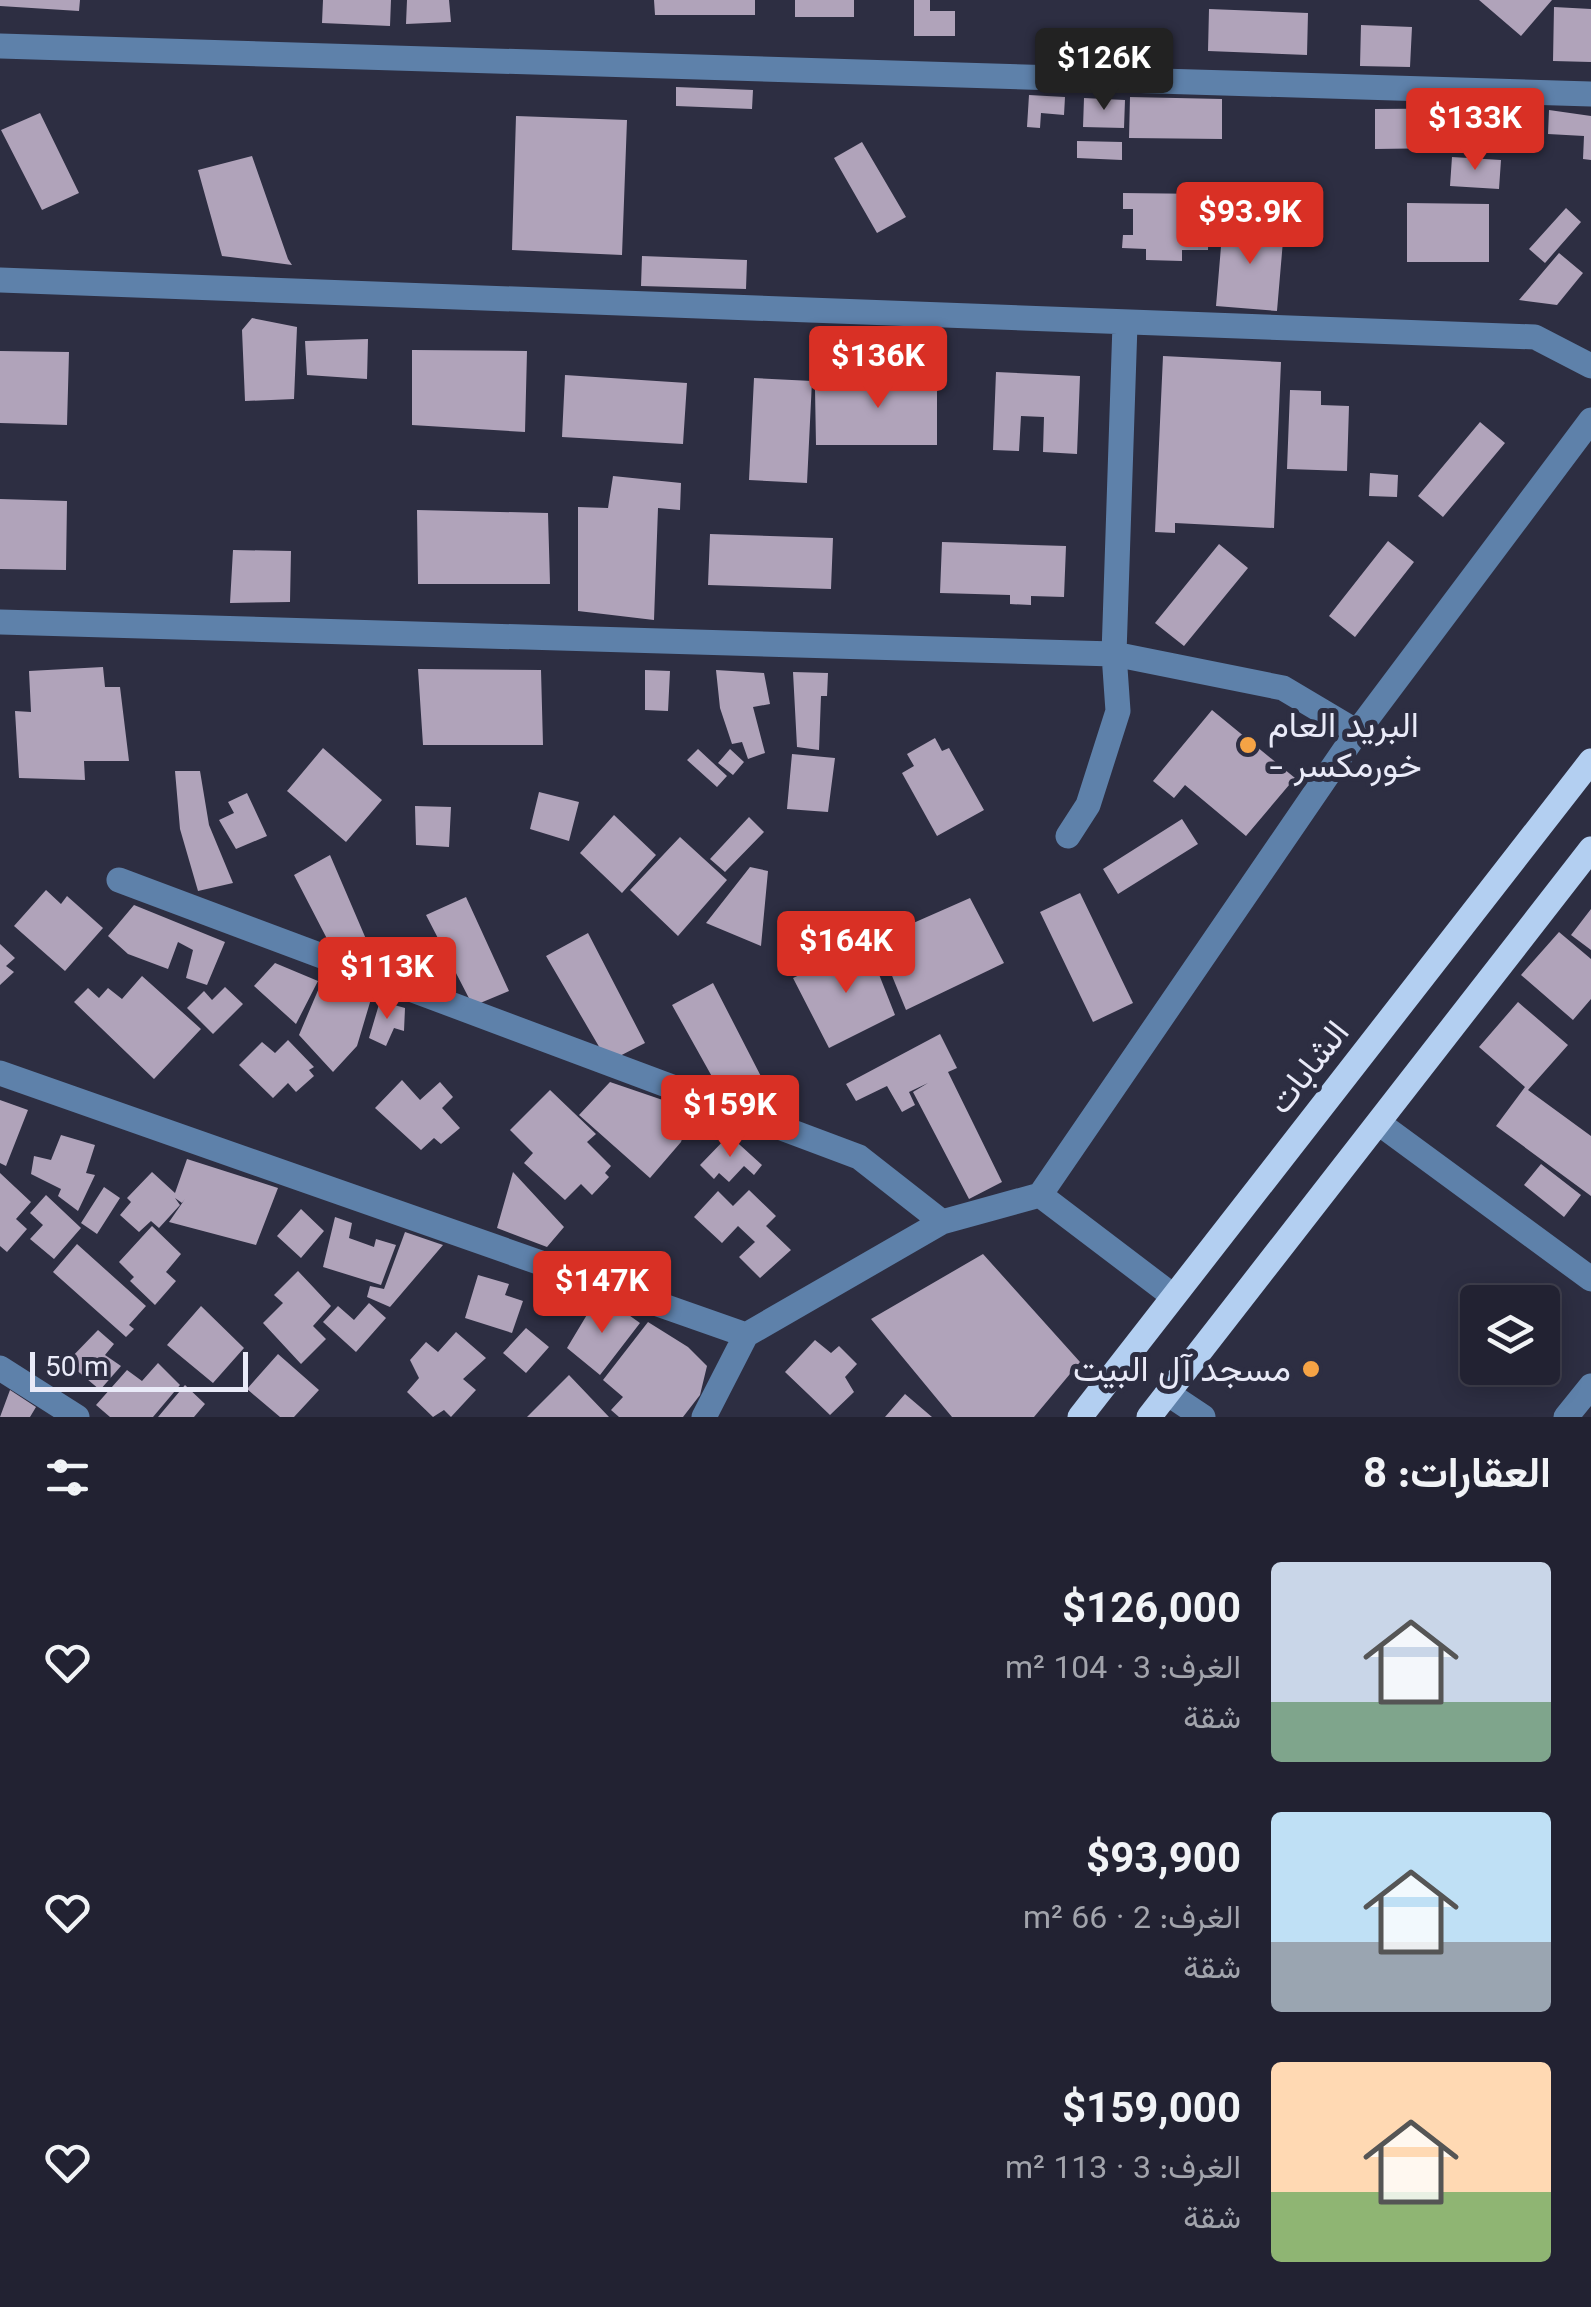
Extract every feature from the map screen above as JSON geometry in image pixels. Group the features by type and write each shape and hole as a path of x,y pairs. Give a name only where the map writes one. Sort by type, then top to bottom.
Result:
{"main road":[{"name":"الشابات","path":"1080,1417 1591,761"},
{"path":"1149,1417 1591,849"}],"street":[{"path":"0,46 1591,94"},
{"path":"0,280 1535,337 1591,366"},
{"path":"1068,836 1088,805 1118,711 1114,654 1125,324"},
{"path":"704,1417 746,1335 942,1222 1040,1195 1357,732 1591,420"},
{"path":"0,622 1114,654 1284,688 1357,732"},
{"path":"119,880 859,1156 942,1222"},
{"path":"0,1073 746,1335"},
{"path":"1380,1124 1591,1279"},
{"path":"1040,1195 1173,1296"},
{"path":"0,1368 77,1417"},
{"path":"1566,1417 1591,1386"},
{"path":"1167,1393 1203,1417"}],"building":[{"path":"0,0 80,0 79,11 0,6"},
{"path":"323,0 391,0 390,26 322,23"},
{"path":"407,0 449,0 451,22 406,24"},
{"path":"654,0 755,0 755,15 655,15"},
{"path":"795,0 854,0 854,17 795,17"},
{"path":"914,0 930,0 930,11 955,11 955,36 914,36"},
{"path":"1479,0 1552,0 1521,36"},
{"path":"1554,7 1591,9 1591,62 1553,61"},
{"path":"1209,9 1308,13 1307,55 1208,51"},
{"path":"1361,25 1412,27 1410,67 1360,66"},
{"path":"676,87 753,90 752,109 676,106"},
{"path":"1029,95 1065,97 1064,115 1041,113 1040,128 1027,127"},
{"path":"1130,97 1222,99 1222,139 1129,138"},
{"path":"1084,98 1125,100 1124,128 1083,127"},
{"path":"1515,108 1516,147 1375,149 1375,109"},
{"path":"1549,110 1591,116 1591,160 1583,159 1584,136 1548,134"},
{"path":"40,113 79,193 42,210 1,130"},
{"path":"516,116 627,120 622,255 512,250"},
{"path":"1077,141 1122,142 1122,160 1077,158"},
{"path":"862,142 906,217 877,233 834,158"},
{"path":"252,156 292,265 222,256 198,170"},
{"path":"1452,157 1501,160 1499,189 1450,186"},
{"path":"1123,193 1209,194 1208,250 1182,250 1182,261 1146,260 1146,249 1122,248 1123,235 1133,235 1133,209 1123,209"},
{"path":"1407,203 1489,204 1489,262 1407,262"},
{"path":"1566,208 1581,222 1545,263 1529,249"},
{"path":"1223,223 1284,229 1277,311 1216,306"},
{"path":"1559,253 1583,273 1557,305 1519,300"},
{"path":"642,256 747,260 746,289 641,286"},
{"path":"252,318 297,327 294,399 245,401 242,330"},
{"path":"368,339 367,379 307,375 305,341"},
{"path":"412,350 527,351 525,432 412,425"},
{"path":"0,351 69,352 67,425 0,423"},
{"path":"1163,356 1281,362 1274,528 1175,523 1175,533 1155,532"},
{"path":"869,358 905,358 905,389 937,389 937,445 816,445 815,389 869,389"},
{"path":"996,372 1080,376 1077,454 1043,452 1044,417 1021,416 1019,451 993,450"},
{"path":"565,375 687,383 683,444 562,437"},
{"path":"754,378 812,381 807,483 749,480"},
{"path":"1290,390 1321,391 1321,405 1349,406 1347,471 1287,469"},
{"path":"1480,422 1505,443 1443,517 1418,496"},
{"path":"1370,473 1398,475 1397,497 1369,496"},
{"path":"613,476 681,483 680,510 658,508 654,620 578,611 578,507 608,508"},
{"path":"0,499 67,501 66,570 0,569"},
{"path":"417,510 548,513 550,584 418,584"},
{"path":"710,534 833,538 831,589 708,585"},
{"path":"1388,541 1414,562 1355,637 1329,616"},
{"path":"942,542 1066,546 1064,597 1031,596 1031,605 1010,604 1010,595 940,593"},
{"path":"1219,544 1248,568 1184,646 1155,623"},
{"path":"233,550 291,551 290,602 230,603"},
{"path":"103,667 105,687 120,687 129,761 84,761 85,780 19,778 15,711 31,712 29,671"},
{"path":"418,669 541,670 543,745 423,745"},
{"path":"645,670 670,671 668,711 645,710"},
{"path":"716,670 764,673 770,704 753,707 765,753 748,759 742,742 732,744 720,708"},
{"path":"793,672 828,673 827,696 821,696 819,750 797,747"},
{"path":"1212,710 1295,778 1246,836 1185,785 1174,798 1153,781"},
{"path":"935,738 942,751 949,748 984,810 937,836 902,773 914,766 907,754"},
{"path":"323,748 382,800 346,842 287,791"},
{"path":"698,749 727,776 717,787 687,760"},
{"path":"730,749 744,762 733,775 718,763"},
{"path":"792,754 835,758 828,812 787,809"},
{"path":"175,771 200,771 209,825 233,883 198,891 180,829"},
{"path":"539,792 579,802 569,841 530,829"},
{"path":"247,793 267,836 236,849 219,820 234,813 228,802"},
{"path":"415,806 451,807 449,847 416,845"},
{"path":"614,815 656,855 622,893 580,853"},
{"path":"749,817 764,832 725,872 710,859"},
{"path":"1182,819 1198,844 1118,894 1103,869"},
{"path":"680,837 727,880 678,936 630,890"},
{"path":"330,855 369,946 338,960 294,875"},
{"path":"750,867 768,871 761,946 706,923"},
{"path":"46,890 61,904 67,896 103,928 65,971 14,926"},
{"path":"1080,893 1133,1003 1093,1022 1040,912"},
{"path":"466,897 509,991 473,1006 426,915"},
{"path":"970,898 1004,963 906,1010 877,939"},
{"path":"134,905 225,942 207,985 186,978 193,950 178,942 168,969 128,954 108,936"},
{"path":"1591,909 1591,950 1571,935"},
{"path":"1559,932 1591,959 1591,999 1573,1020 1521,975"},
{"path":"588,933 645,1043 608,1062 546,956"},
{"path":"0,944 15,958 6,966 14,972 0,985"},
{"path":"867,944 895,1015 829,1048 793,978"},
{"path":"275,963 318,981 296,1024 254,986"},
{"path":"142,976 201,1029 154,1079 74,1002 88,988 99,998 108,988 122,999"},
{"path":"713,983 768,1090 734,1116 672,1005"},
{"path":"225,987 243,1004 213,1034 187,1008 204,991 212,1000"},
{"path":"319,988 371,999 357,1046 333,1072 299,1035"},
{"path":"380,1001 405,1008 404,1031 394,1028 386,1046 369,1038"},
{"path":"1518,1002 1568,1045 1528,1090 1591,1136 1591,1196 1496,1126 1525,1087 1479,1047"},
{"path":"940,1034 957,1068 948,1072 1002,1182 969,1199 913,1092 928,1083 909,1092 915,1105 902,1112 887,1086 856,1101 846,1084"},
{"path":"288,1040 314,1067 309,1070 314,1076 296,1092 288,1083 273,1098 239,1065 262,1042 275,1053"},
{"path":"402,1080 420,1100 440,1082 453,1097 442,1108 460,1128 441,1144 434,1138 421,1150 375,1108"},
{"path":"610,1082 692,1110 681,1142 650,1178 579,1115"},
{"path":"550,1090 596,1134 587,1142 611,1166 605,1173 609,1177 592,1195 581,1184 565,1200 524,1163 533,1153 510,1130"},
{"path":"0,1100 28,1110 6,1166 0,1163"},
{"path":"61,1135 95,1145 86,1173 95,1175 78,1211 58,1196 61,1189 31,1174 34,1156 51,1160"},
{"path":"729,1135 762,1165 754,1175 744,1166 729,1182 719,1173 714,1179 700,1165"},
{"path":"187,1159 278,1188 256,1245 169,1222 185,1199 182,1203 175,1198 180,1205 159,1228 151,1221 139,1232 120,1215 131,1202 127,1198 152,1172 175,1193"},
{"path":"1541,1164 1581,1195 1564,1217 1524,1185"},
{"path":"513,1172 564,1227 547,1247 497,1228"},
{"path":"0,1173 31,1202 16,1219 27,1229 7,1252 0,1246"},
{"path":"104,1187 120,1198 97,1234 81,1223"},
{"path":"749,1190 776,1216 766,1226 791,1250 760,1278 739,1257 755,1242 738,1226 722,1243 694,1217 718,1191 733,1206"},
{"path":"46,1195 81,1228 54,1259 30,1239 43,1225 30,1213"},
{"path":"301,1209 324,1231 301,1258 277,1236"},
{"path":"335,1217 352,1223 349,1238 374,1247 376,1239 396,1245 381,1285 323,1267"},
{"path":"152,1226 181,1254 166,1272 176,1281 155,1305 130,1281 134,1277 119,1262"},
{"path":"405,1232 443,1245 390,1307 367,1297 370,1286 384,1289"},
{"path":"77,1244 146,1306 129,1325 134,1329 126,1337 53,1272"},
{"path":"983,1254 1080,1362 1034,1417 952,1417 871,1319"},
{"path":"298,1271 331,1306 313,1326 326,1339 301,1364 263,1323 283,1303 274,1295"},
{"path":"478,1275 509,1284 505,1295 523,1301 512,1333 465,1318"},
{"path":"369,1303 386,1318 356,1352 323,1322 338,1306 354,1320"},
{"path":"594,1303 626,1313 640,1323 600,1375 567,1348"},
{"path":"201,1306 244,1348 213,1383 167,1345"},
{"path":"648,1322 688,1347 707,1366 700,1395 683,1417 619,1417 611,1410 623,1397 603,1380"},
{"path":"526,1328 549,1347 526,1373 503,1353"},
{"path":"98,1330 114,1344 105,1355 121,1366 100,1390 67,1362"},
{"path":"456,1332 486,1358 463,1379 476,1390 451,1417 444,1410 433,1417 407,1392 419,1378 410,1360 426,1342 438,1352"},
{"path":"815,1340 831,1353 839,1346 857,1364 845,1377 854,1392 830,1415 785,1372"},
{"path":"278,1354 319,1390 294,1417 280,1417 247,1389"},
{"path":"158,1363 180,1385 153,1417 110,1417 96,1405 127,1370 142,1381"},
{"path":"569,1375 609,1417 527,1417"},
{"path":"185,1385 205,1404 194,1417 158,1417"},
{"path":"10,1390 36,1407 30,1417 0,1417"},
{"path":"905,1394 932,1417 885,1417"}],"place":[{"name":"البريد العام - خورمكسر","path":"1248,745"},
{"name":"مسجد آل البيت","path":"1311,1369"}]}
